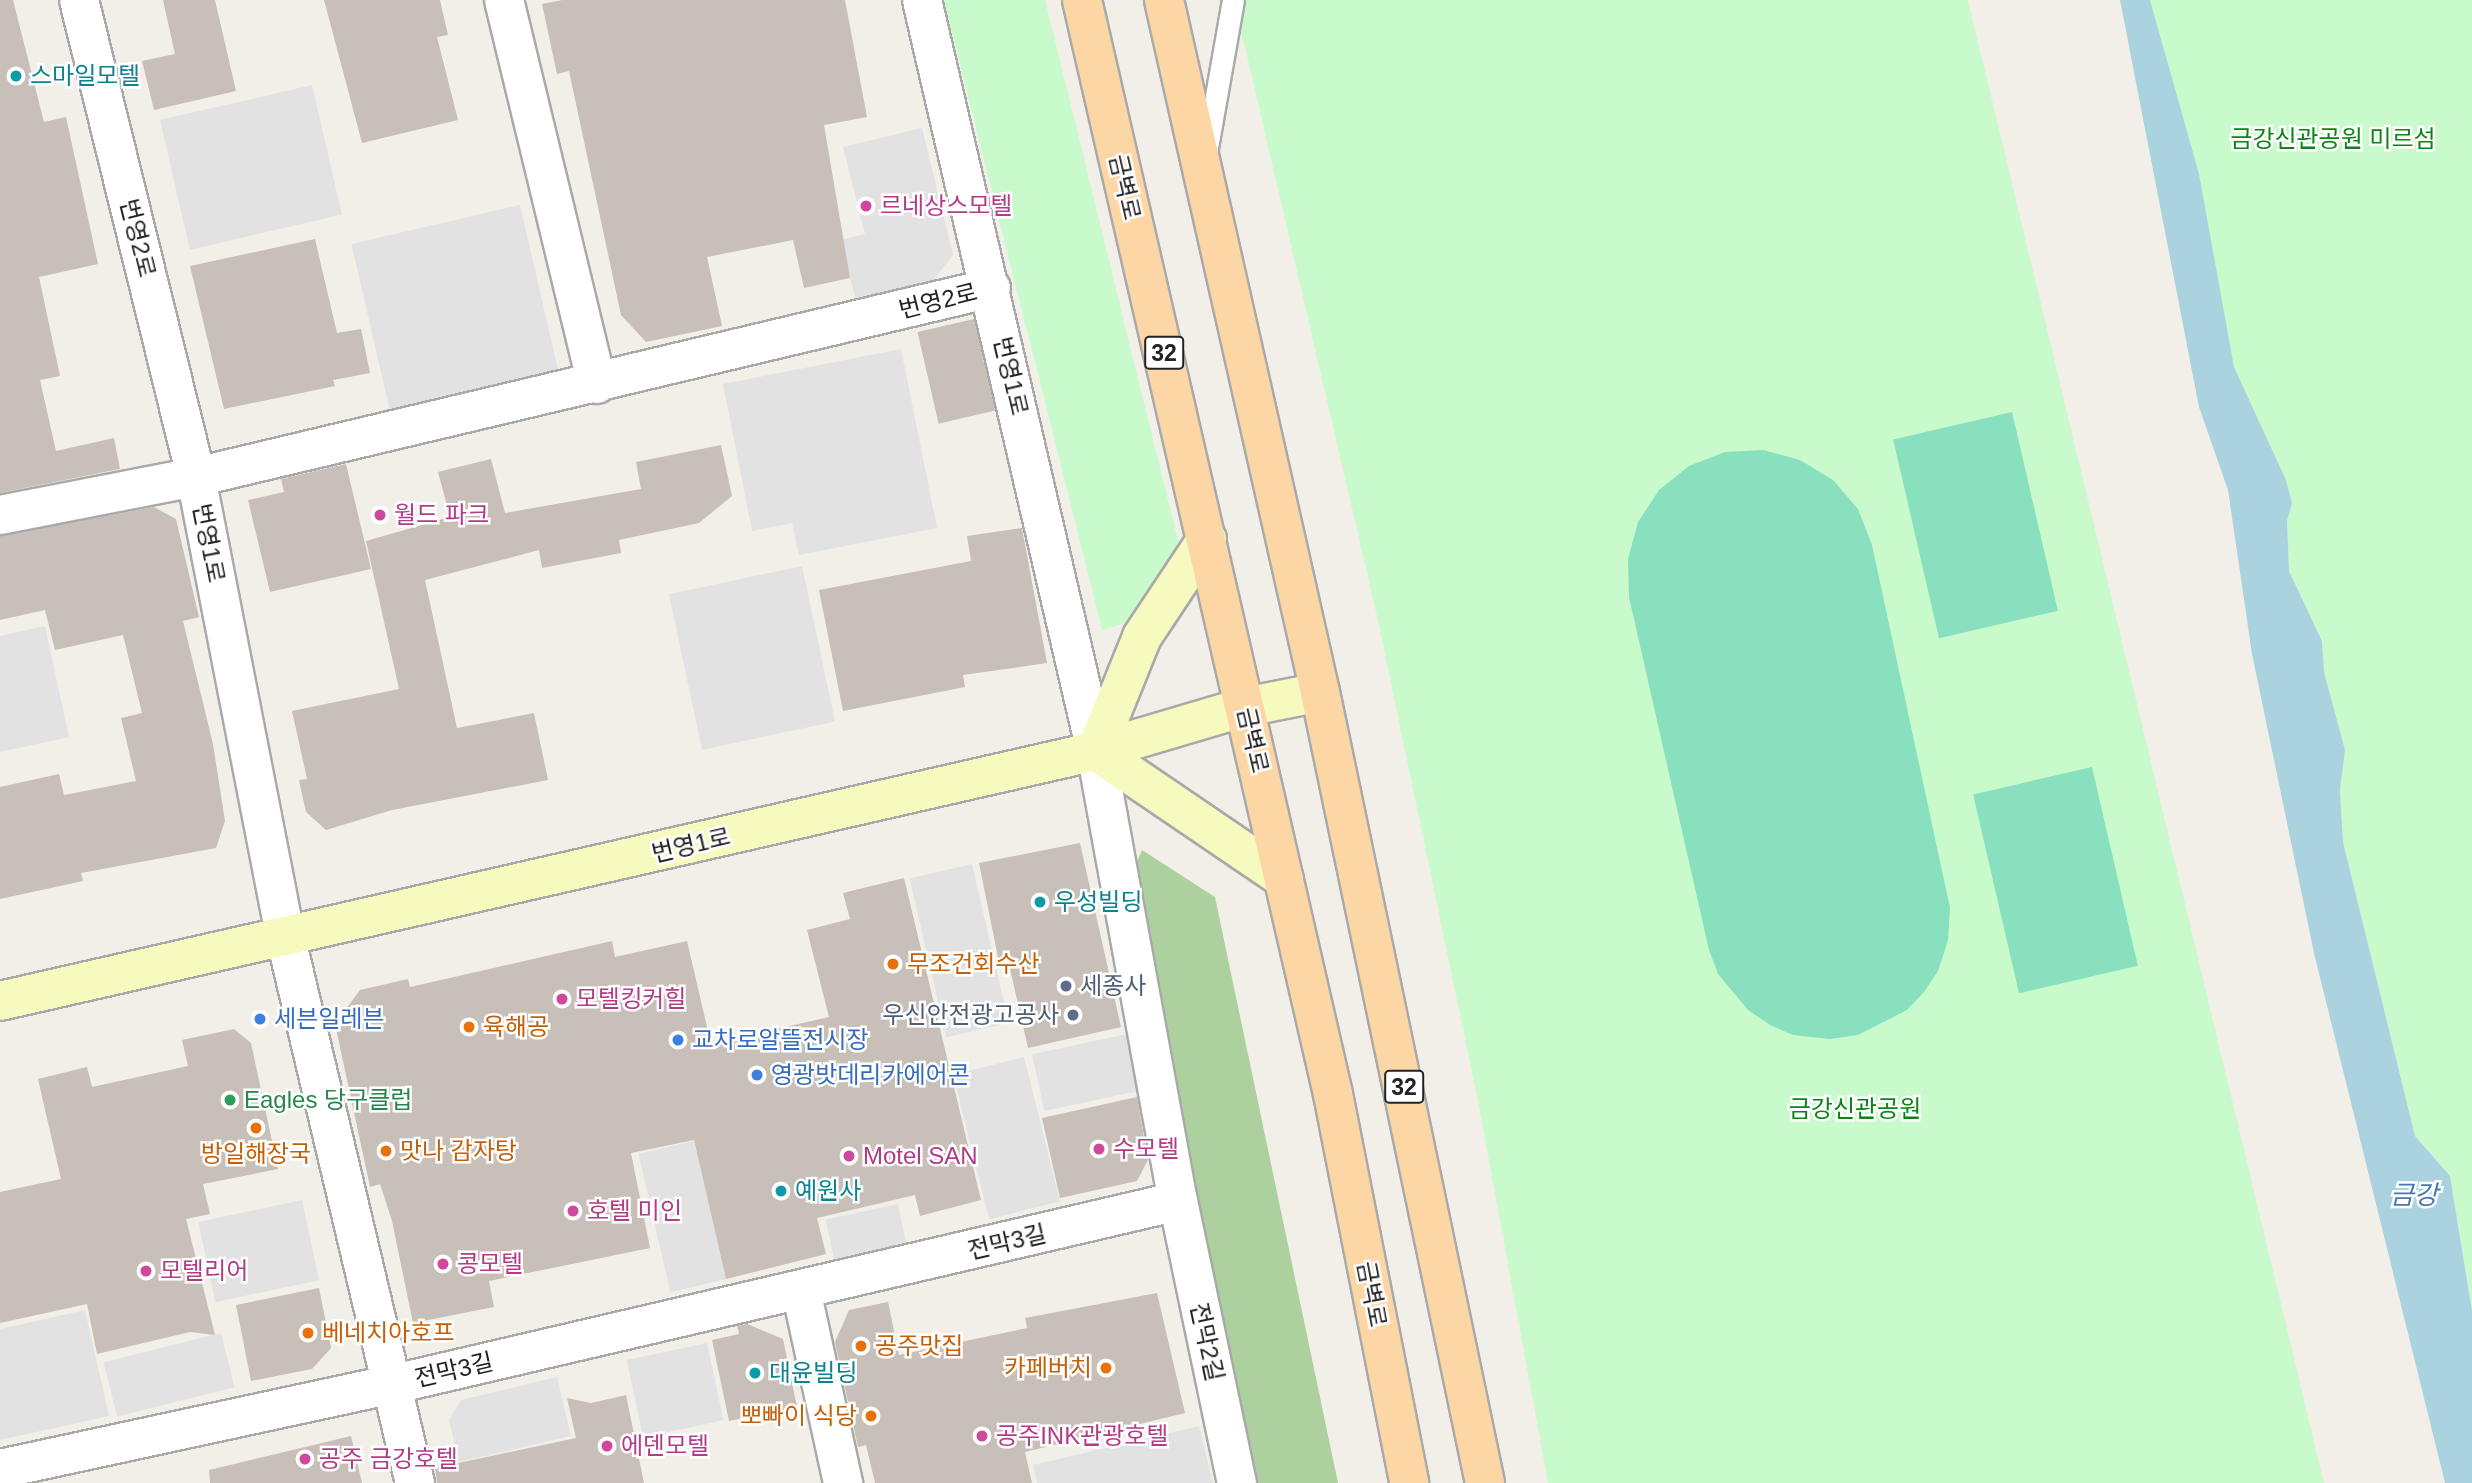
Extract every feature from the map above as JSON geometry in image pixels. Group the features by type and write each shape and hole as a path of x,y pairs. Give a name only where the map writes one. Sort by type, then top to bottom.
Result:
{"main road":[{"name":"금벽로","path":"1082,0 1333,1094 1409,1483"},
{"name":"32","path":"1164,0 1320,692 1485,1483"},
{"path":"1207,539 1142,638 1096,751 1284,878"},
{"name":"번영1로","path":"0,1001 286,939 1096,751 1245,707 1320,692"}],"street":[{"name":"번영2로","path":"79,0 196,477"},
{"path":"504,0 597,384"},
{"name":"번영2로","path":"0,515 196,477 597,384 991,288 922,0"},
{"name":"번영1로","path":"991,288 1096,751"},
{"name":"번영1로","path":"196,477 286,939"},
{"path":"1096,751 1178,1202"},
{"name":"전막3길","path":"286,939 390,1385"},
{"name":"전막3길","path":"0,1469 390,1385 1178,1202"},
{"name":"전막2길","path":"1178,1202 1237,1483"},
{"path":"801,1290 843,1483"},
{"path":"390,1385 415,1483"}],"lane":[{"path":"1203,165 1233,0"}],"green space":[{"path":"944,0 1045,0 1179,545 1143,618 1102,630"},
{"name":"금강신관공원","path":"1229,0 1968,0 2324,1483 1548,1483 1479,1106 1377,616 1245,47"},
{"name":"금강신관공원 미르섬","path":"2150,0 2472,0 2472,1311 2450,1176 2415,1136 2343,842 2340,790 2345,750 2324,672 2322,641 2289,571 2287,521 2292,503 2286,480 2234,367"},
{"path":"2012,412 2058,611 1939,638 1893,439"},
{"path":"1763,450 1800,460 1833,480 1858,509 1872,545 1950,908 1948,940 1938,971 1924,992 1907,1010 1858,1035 1830,1039 1793,1035 1770,1025 1748,1010 1718,974 1709,950 1629,597 1628,559 1638,522 1659,490 1689,466 1725,452"},
{"path":"2092,767 2138,966 2019,993 1973,794"},
{"path":"1142,850 1215,897 1338,1483 1255,1483 1132,874"}],"shaded area":[{"path":"312,85 342,215 190,250 160,120"},
{"path":"922,128 953,255 932,282 856,301 841,240 865,234 843,147"},
{"path":"520,205 559,373 390,412 351,244"},
{"path":"901,349 937,528 799,555 792,523 752,531 723,384"},
{"path":"802,566 835,722 702,750 669,594"},
{"path":"45,626 69,737 0,752 0,636"},
{"path":"972,864 1009,1023 946,1037 910,878"},
{"path":"1132,1033 1144,1090 1044,1111 1032,1054"},
{"path":"1024,1057 1060,1202 989,1219 953,1075"},
{"path":"694,1141 726,1279 670,1292 638,1154"},
{"path":"302,1200 319,1280 215,1302 198,1222"},
{"path":"898,1204 908,1251 836,1266 826,1219"},
{"path":"85,1310 109,1416 0,1440 0,1329"},
{"path":"221,1333 235,1387 117,1417 104,1362"},
{"path":"707,1343 723,1420 643,1437 627,1360"},
{"path":"557,1377 571,1436 459,1462 449,1420 461,1400"},
{"path":"1199,1426 1213,1483 1037,1483 1033,1465"}],"water":[{"name":"금강","path":"2120,0 2150,0 2199,174 2234,367 2286,480 2292,503 2287,521 2289,571 2322,641 2324,672 2345,750 2340,790 2343,842 2415,1136 2450,1176 2472,1311 2472,1483 2445,1483 2314,953 2252,654 2228,490 2199,407"}],"building":[{"path":"0,0 13,0 44,122 66,117 98,264 39,277 60,376 40,380 56,451 114,438 120,469 0,493"},
{"path":"163,0 215,0 236,91 154,110 142,61 175,54"},
{"path":"324,0 440,0 448,35 437,37 458,120 362,143"},
{"path":"562,0 845,0 867,117 824,125 850,278 804,288 793,240 707,257 722,326 646,342 621,315 569,71 557,74 542,4"},
{"path":"315,239 337,333 361,329 370,373 333,380 335,386 224,409 190,266"},
{"path":"974,319 995,411 939,424 917,332"},
{"path":"721,445 732,496 699,523 619,540 621,553 542,568 539,550 425,580 457,728 534,713 548,780 392,810 326,830 306,812 299,780 307,779 292,711 399,689 366,541 450,517 438,472 491,459 505,513 641,489 636,462"},
{"path":"346,464 371,569 270,592 248,500 284,492 281,479"},
{"path":"154,507 176,519 199,617 183,621 213,744 225,821 216,848 81,873 83,881 0,899 0,787 59,774 64,795 136,781 121,718 142,713 123,635 55,650 45,610 0,620 0,536"},
{"path":"1022,528 1047,663 963,675 965,687 843,711 819,590 971,561 967,536"},
{"path":"1080,843 1121,1027 1028,1048 1008,960 999,962 979,863"},
{"path":"904,878 981,1200 920,1216 915,1195 817,1218 826,1254 726,1279 694,1140 631,1153 650,1248 489,1281 494,1307 413,1323 392,1221 380,1184 370,1187 335,1024 360,990 408,979 410,987 612,941 615,957 687,941 711,1044 829,1017 807,930 850,919 843,893"},
{"path":"234,1029 251,1043 278,1169 203,1184 210,1214 186,1219 215,1335 190,1332 97,1354 87,1304 0,1323 0,1192 61,1179 38,1079 87,1067 92,1087 188,1066 182,1040"},
{"name":"수모텔","path":"1137,1097 1148,1160 1137,1181 1060,1198 1042,1118"},
{"path":"319,1288 331,1348 312,1369 251,1381 236,1305"},
{"path":"1157,1293 1185,1413 1025,1452 1032,1483 875,1483 866,1445 858,1447 835,1342 849,1310 888,1302 899,1355 1027,1328 1025,1318"},
{"name":"대윤빌딩","path":"747,1324 783,1339 797,1407 729,1421 712,1340 739,1334 737,1326"},
{"path":"626,1395 644,1483 437,1483 435,1468 576,1438 567,1398 591,1403"},
{"name":"공주 금강호텔","path":"351,1436 362,1483 210,1483 209,1470"}],"place":[{"name":"스마일모텔","path":"16,76"},
{"name":"르네상스모텔","path":"866,206"},
{"name":"월드 파크","path":"380,515"},
{"name":"우성빌딩","path":"1040,902"},
{"name":"무조건회수산","path":"893,964"},
{"name":"세종사","path":"1066,986"},
{"name":"모텔킹커힐","path":"562,999"},
{"name":"우신안전광고공사","path":"1073,1015"},
{"name":"세븐일레븐","path":"260,1019"},
{"name":"육해공","path":"469,1027"},
{"name":"교차로알뜰전시장","path":"678,1040"},
{"name":"영광밧데리카에어콘","path":"757,1075"},
{"name":"Eagles 당구클럽","path":"230,1100"},
{"name":"방일해장국","path":"256,1128"},
{"name":"수모텔","path":"1099,1149"},
{"name":"맛나 감자탕","path":"386,1151"},
{"name":"Motel SAN","path":"849,1156"},
{"name":"예원사","path":"781,1191"},
{"name":"호텔 미인","path":"573,1211"},
{"name":"콩모텔","path":"443,1264"},
{"name":"모텔리어","path":"146,1271"},
{"name":"베네치아호프","path":"308,1333"},
{"name":"공주맛집","path":"861,1346"},
{"name":"카페버치","path":"1106,1368"},
{"name":"대윤빌딩","path":"755,1373"},
{"name":"뽀빠이 식당","path":"871,1416"},
{"name":"공주INK관광호텔","path":"982,1436"},
{"name":"에덴모텔","path":"607,1446"},
{"name":"공주 금강호텔","path":"305,1459"}]}
